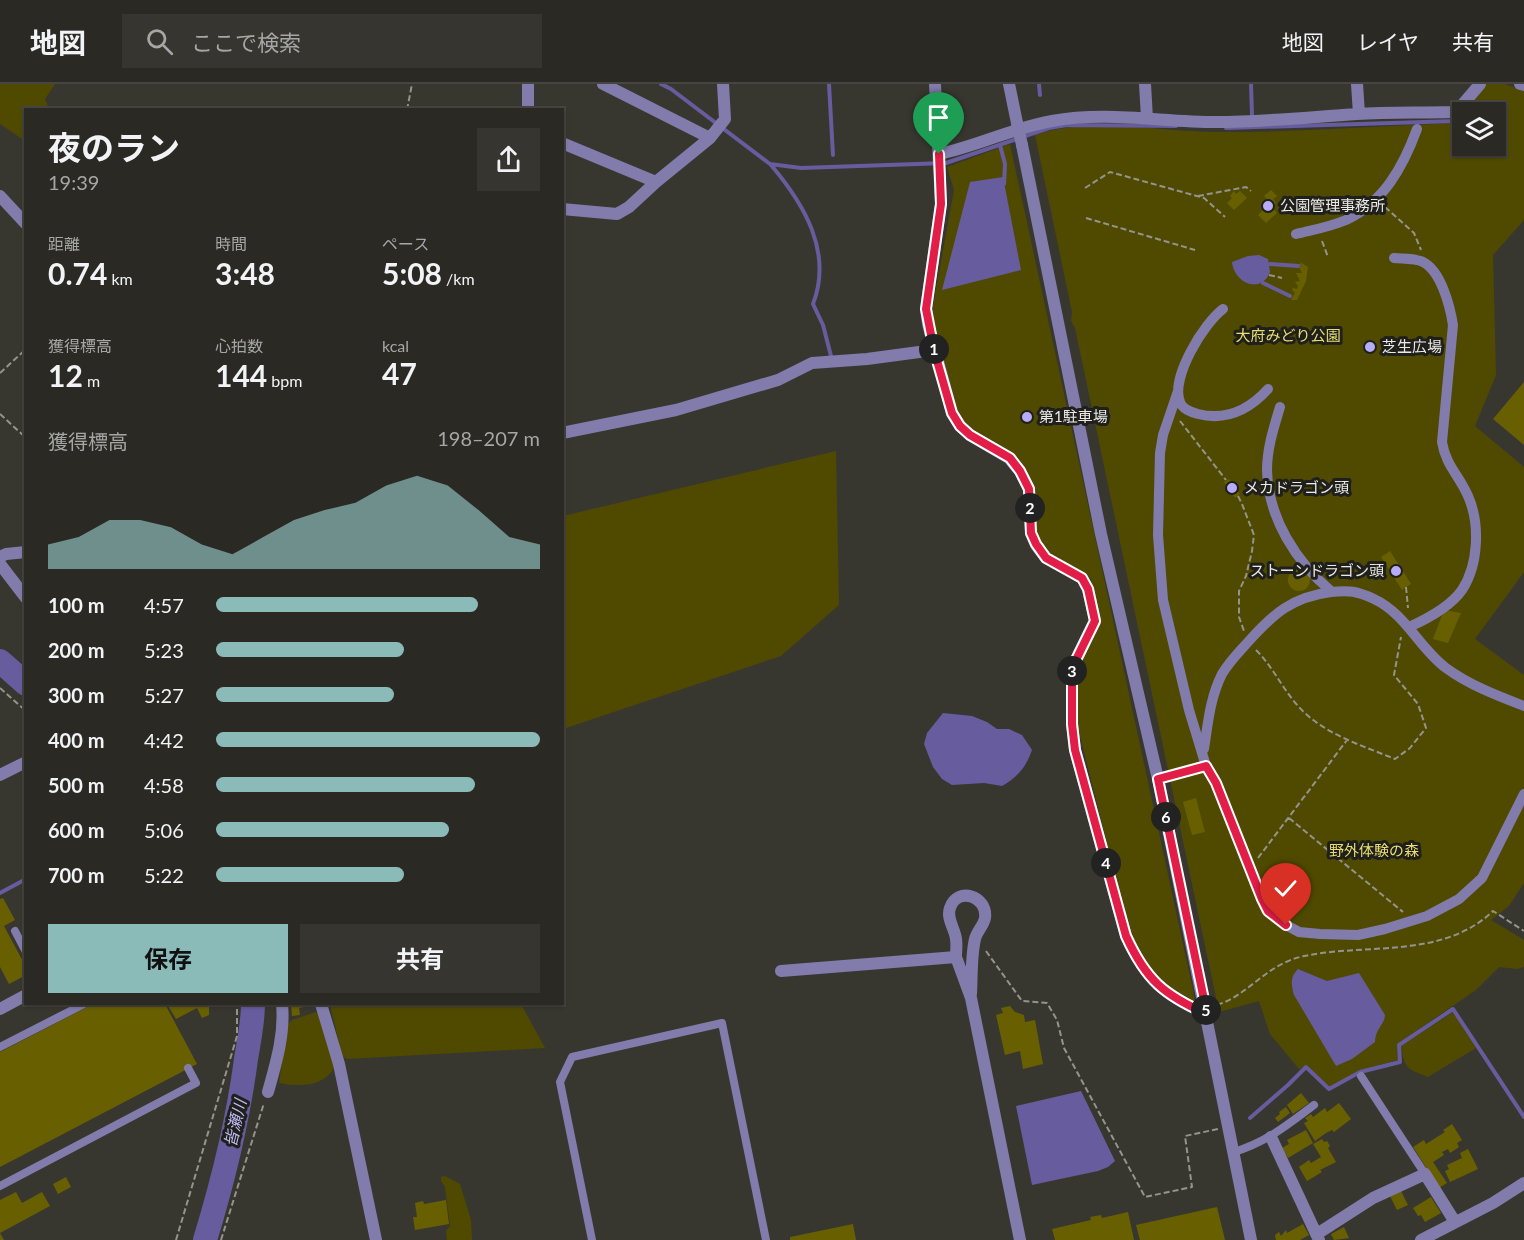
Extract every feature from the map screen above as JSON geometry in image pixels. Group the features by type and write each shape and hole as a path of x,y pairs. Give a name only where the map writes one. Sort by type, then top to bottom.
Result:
{"street":[{"path":"528,84 528,108"},
{"path":"603,84 712,135"},
{"path":"564,209 617,214 629,207 712,135 725,119 723,84"},
{"path":"935,84 941,204 926,309 934,350 952,413 960,426 970,435 1010,458 1029,489 1031,533 1036,544 1046,558 1082,578 1088,589 1095,621 1072,668 1073,733 1075,750 1126,936 1136,957 1158,986 1177,1000 1206,1011"},
{"path":"1009,84 1101,534 1158,779 1251,1240"},
{"path":"1145,84 1147,118"},
{"path":"1357,84 1359,114"},
{"path":"940,161 960,150 1006,132 1078,117 1215,122 1359,114 1452,112 1458,110 1480,84"},
{"path":"1296,234 1346,220 1377,200 1402,165 1417,129"},
{"path":"564,144 656,182"},
{"path":"0,196 24,222"},
{"path":"1394,258 1422,262 1435,273 1450,307 1453,325 1442,442 1446,460 1467,492 1473,508 1475,537 1473,561 1462,590 1431,615 1407,625"},
{"path":"1223,309 1213,316 1203,329 1189,355 1163,435 1159,471 1158,535 1164,600 1189,710 1206,766 1216,783 1268,911 1299,932 1358,934 1413,921 1459,900 1482,878 1524,794"},
{"path":"564,432 676,410 778,380 812,363 867,359 934,350"},
{"path":"1178,391 1179,401 1183,407 1213,417 1237,413 1259,399 1268,389"},
{"path":"1280,407 1269,450 1267,471 1273,501 1282,530 1298,557 1332,592"},
{"path":"0,557 24,552"},
{"path":"0,564 24,595"},
{"path":"1203,752 1212,699 1223,673 1234,657 1260,628 1283,608 1305,597 1332,592 1352,590 1386,606 1407,625 1445,668 1492,694 1524,706"},
{"path":"0,776 24,763"},
{"path":"971,998 975,939 985,917 982,904 969,894 958,897 950,905 948,914 956,938 956,957 971,998 1020,1240"},
{"path":"781,971 956,957"},
{"path":"0,1009 24,996"},
{"path":"268,1092 279,1053 284,1018 282,1005"},
{"path":"321,1005 339,1064 376,1240"},
{"path":"1271,1137 1318,1237 1373,1198 1425,1174 1455,1222"},
{"path":"1421,1240 1493,1203 1524,1183"}],"lane":[{"path":"15,931 24,948"},
{"path":"0,1047 82,1005"},
{"path":"592,1240 560,1082 572,1057 723,1023 766,1240"},
{"path":"0,1186 196,1083 188,1068"},
{"path":"1361,1076 1425,1174"},
{"path":"1234,1152 1255,1146 1271,1137 1314,1105"}],"path":[{"path":"407,108 412,84"},
{"path":"1085,188 1110,172 1204,198 1225,217"},
{"path":"1196,196 1246,187 1251,191"},
{"path":"1377,200 1414,233 1421,247 1422,262"},
{"path":"1086,218 1195,250"},
{"path":"1312,230 1322,241 1328,257"},
{"path":"1269,275 1281,278"},
{"path":"0,373 24,352"},
{"path":"1171,411 1226,480"},
{"path":"0,414 24,436"},
{"path":"1238,496 1242,504"},
{"path":"1323,728 1395,759 1410,748 1426,728 1418,704 1394,675 1407,625 1406,587"},
{"path":"0,688 24,709"},
{"path":"1250,868 1347,740"},
{"path":"1158,779 1206,766"},
{"path":"1289,818 1413,921"},
{"path":"1206,1011 1229,1001 1262,975 1284,962 1304,956 1430,943 1464,931 1492,910 1524,931"},
{"path":"975,939 1022,1001 1047,1003 1057,1020 1064,1048 1145,1197 1192,1187 1185,1136 1229,1126"},
{"path":"176,1240 237,1036 237,1005"},
{"path":"221,1240 268,1092"}],"green space":[{"path":"0,84 55,84 45,99 49,108 24,108 24,140 0,124"},
{"name":"大府みどり公園","path":"1484,84 1505,84 1524,91 1524,220 1493,255 1496,375 1475,426 1524,467 1524,572 1475,639 1524,675 1524,883 1509,906 1491,920 1524,940 1524,967 1517,969 1499,967 1476,990 1397,1044 1398,1060 1360,1070 1329,1087 1307,1065 1299,1069 1270,1034 1259,1001 1219,1012 1075,328 1071,321 1072,312 1035,135 1056,130 1100,126 1211,132 1452,123 1452,156 1506,156 1506,102 1469,102","holes":["1298,969 1327,981 1384,1020 1376,1031"]},
{"path":"1010,144 1196,1004 1177,995 1153,974 1130,935 1077,724 1078,670 1099,621 1091,579 1046,554 1034,531 1032,486 964,423 958,414 933,320 933,306 954,190 947,167"},
{"path":"836,451 839,605 781,656 564,729 564,516"},
{"path":"330,1005 522,1005 545,1048 347,1059 342,1056"},
{"path":"316,1012 336,1064 332,1072 312,1084 279,1083 287,1025 292,1020"},
{"path":"1453,1012 1476,1048 1428,1077 1411,1070 1406,1064 1401,1046"},
{"path":"445,1176 460,1184 471,1220 472,1240 447,1240 446,1231 450,1226 445,1187 441,1181 441,1177"}],"shaded area":[{"path":"1003,177 1021,270 942,290 970,182"},
{"path":"1259,255 1268,259 1270,272 1261,283 1248,284 1238,276 1232,262"},
{"path":"943,713 972,716 997,729 1009,729 1022,735 1032,750 1027,762 1013,779 1002,786 984,783 952,785 942,779 933,767 924,744 927,733"},
{"path":"1298,969 1327,981 1359,973 1385,1015 1375,1042 1352,1059 1336,1066 1294,995 1292,981"},
{"path":"1081,1091 1115,1161 1098,1171 1032,1185 1016,1106"}],"building":[{"name":"公園管理事務所","path":"1271,190 1277,196 1273,199 1276,203 1272,207 1277,213 1266,223 1258,215 1265,208 1262,206 1268,200 1264,196"},
{"path":"1234,191 1236,194 1240,191 1247,198 1234,210 1227,203"},
{"path":"1300,262 1308,267 1306,281 1297,300 1291,300 1295,293 1293,288 1297,289 1298,286 1295,282 1300,281 1296,273 1302,273 1298,265 1302,267"},
{"path":"1524,382 1524,445 1493,419"},
{"name":"メカドラゴン頭","path":"1229,479 1240,494 1235,498 1224,482"},
{"name":"ストーンドラゴン頭","path":"1390,551 1411,584 1402,590 1381,557"},
{"path":"1299,569 1307,572 1310,580 1307,588 1299,591 1291,588 1288,580 1291,572"},
{"path":"1444,610 1461,613 1448,643 1433,639"},
{"path":"1196,798 1205,832 1192,835 1183,802"},
{"path":"3,898 15,920 4,926 24,963 24,976 9,984 0,967 0,899"},
{"path":"91,1005 166,1005 197,1064 0,1167 0,1052"},
{"path":"168,1005 209,1005 209,1015 202,1018 197,1008 176,1019"},
{"path":"291,1005 309,1005 299,1008 300,1015 292,1016"},
{"path":"1010,1006 1015,1012 1024,1015 1025,1022 1035,1020 1043,1064 1023,1069 1020,1051 1005,1055 996,1015 1003,1013 1001,1008"},
{"path":"1301,1093 1309,1103 1293,1114 1287,1105"},
{"path":"1339,1103 1351,1119 1334,1132 1332,1130 1315,1141 1304,1123 1308,1121 1305,1118 1311,1114 1313,1117 1325,1108 1327,1112"},
{"path":"1286,1107 1290,1113 1278,1122 1275,1118"},
{"path":"1452,1124 1462,1140 1457,1143 1459,1147 1450,1153 1448,1149 1442,1152 1444,1155 1433,1162 1447,1183 1439,1188 1413,1147 1424,1140 1426,1144 1445,1132 1443,1130"},
{"path":"1306,1130 1313,1143 1288,1158 1282,1148 1289,1144 1287,1140"},
{"path":"1322,1139 1324,1142 1327,1141 1330,1146 1328,1148 1336,1162 1320,1170 1322,1172 1307,1181 1299,1167 1309,1160 1311,1163 1321,1157 1313,1144"},
{"path":"1468,1149 1478,1169 1450,1182 1445,1171 1449,1169 1447,1165 1462,1158 1460,1153"},
{"path":"66,1177 71,1187 58,1194 53,1184"},
{"path":"1401,1191 1408,1205 1397,1210 1390,1196"},
{"path":"16,1192 22,1203 42,1192 50,1206 0,1233 0,1200"},
{"path":"1431,1197 1441,1213 1425,1222 1413,1208"},
{"path":"446,1200 449,1224 415,1230 413,1217 417,1217 415,1203 423,1201 424,1204"},
{"path":"1217,1207 1225,1240 1140,1240 1136,1225"},
{"path":"1128,1212 1134,1240 1055,1240 1052,1229 1091,1220 1090,1217 1101,1215 1102,1218"},
{"path":"853,1224 856,1240 790,1240 790,1237"},
{"path":"1303,1224 1309,1235 1300,1240 1276,1240 1275,1235 1279,1232 1281,1236 1286,1230 1287,1233"},
{"path":"1344,1227 1349,1238 1334,1240 1331,1234"}],"waterway":[{"path":"661,84 671,89 770,164 801,168 946,163 1049,128 1067,125 1176,126"},
{"path":"829,84 833,155"},
{"path":"1039,84 1040,95"},
{"path":"1251,84 1252,115"},
{"path":"1226,128 1452,121"},
{"path":"1000,145 1005,164 1004,184"},
{"path":"771,165 794,196 812,230 820,266 813,304 823,325 831,356"},
{"path":"1270,264 1299,266"},
{"path":"1263,283 1290,296"},
{"name":"皆瀬川","path":"0,661 24,682"},
{"path":"0,893 24,880"},
{"name":"皆瀬川","path":"205,1240 234,1128 251,1032 253,1005"},
{"path":"1250,1118 1306,1067 1329,1089 1360,1072 1400,1062 1399,1045 1453,1009 1524,1117"}],"place":[{"name":"公園管理事務所","path":"1268,206"},
{"name":"芝生広場","path":"1370,347"},
{"name":"第1駐車場","path":"1027,417"},
{"name":"メカドラゴン頭","path":"1232,488"},
{"name":"ストーンドラゴン頭","path":"1396,571"}],"route":[{"path":"939,154 941,204 926,309 934,350 952,413 960,426 970,435 1010,458 1020,471 1029,489 1031,533 1036,544 1046,558 1082,578 1088,589 1095,621 1072,668 1072,724 1075,750 1126,936 1136,957 1158,986 1177,1000 1207,1014 1158,779 1206,766 1216,783 1268,911 1286,925"}],"park label":[{"name":"野外体験の森","path":"1374,851"}]}
